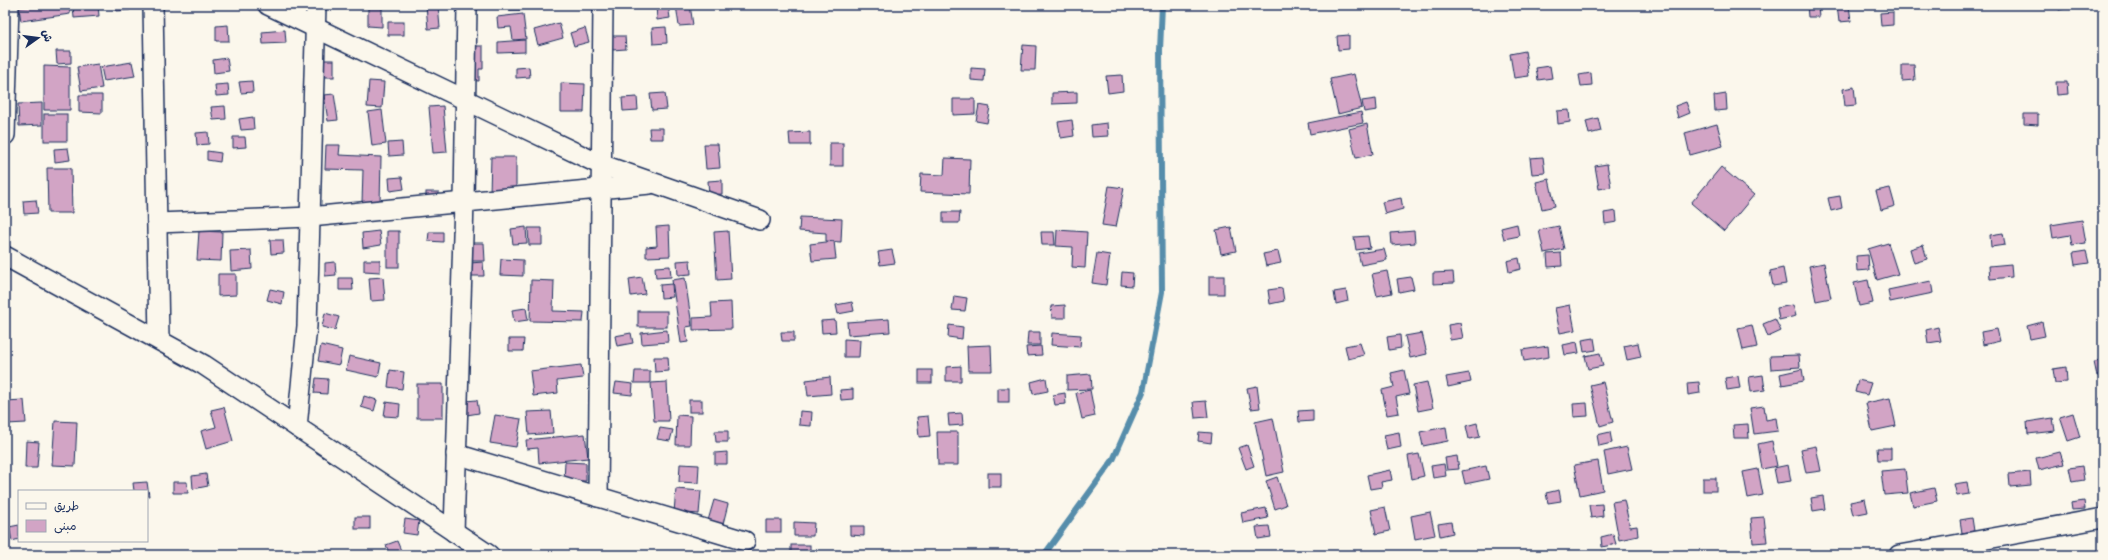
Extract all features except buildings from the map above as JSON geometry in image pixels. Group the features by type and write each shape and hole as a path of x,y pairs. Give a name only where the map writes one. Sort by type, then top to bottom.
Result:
{"street":[{"path":"5,135 9,5"},
{"path":"154,5 159,340"},
{"path":"268,5 602,165 760,220"},
{"path":"297,427 307,326 316,5"},
{"path":"454,532 464,202 467,5"},
{"path":"598,497 603,5"},
{"path":"157,223 310,217 656,184"},
{"path":"5,256 204,365 489,555"},
{"path":"456,454 745,541"},
{"path":"1899,555 2103,518"}],"waterway":[{"path":"1044,555 1113,460 1143,392 1162,292 1160,50 1162,5"}]}
